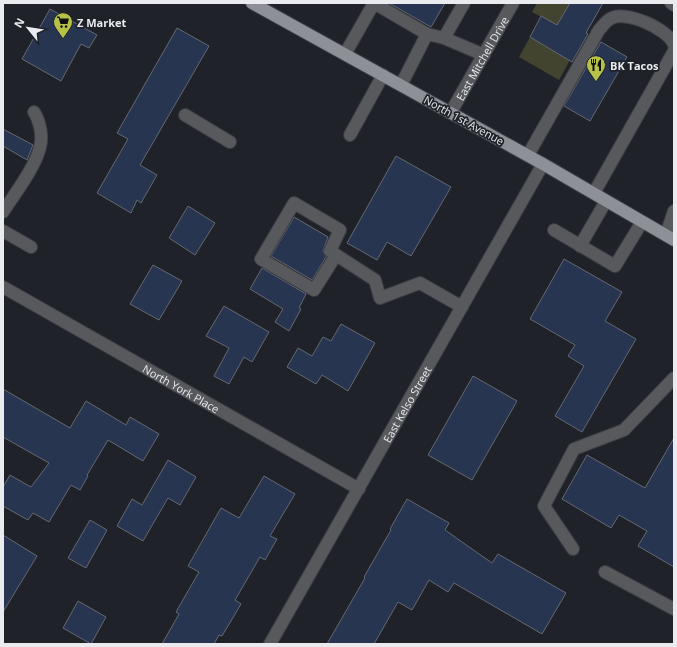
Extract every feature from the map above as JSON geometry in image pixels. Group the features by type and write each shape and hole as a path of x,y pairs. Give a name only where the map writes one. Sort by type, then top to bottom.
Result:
{"main road":[{"name":"North 1st Avenue","path":"252,3 528,155 670,238"}],"street":[{"path":"345,54 374,3 428,34 444,38 484,55"},
{"path":"444,38 464,3"},
{"name":"East Mitchell Drive","path":"451,112 513,3"},
{"path":"528,155 599,30 610,18 624,16 646,23 667,34 674,45"},
{"path":"401,85 428,34"},
{"path":"594,193 674,51"},
{"path":"350,135 383,75"},
{"path":"3,212 35,160 41,147 41,135 38,118 34,112"},
{"path":"185,115 230,142"},
{"name":"East Kelso Street","path":"270,644 543,164"},
{"path":"580,246 606,201"},
{"path":"336,255 314,290 261,259 294,203 340,230 330,251 375,280 380,298 420,283 462,307"},
{"path":"670,238 674,211"},
{"path":"554,230 615,266 642,222"},
{"path":"3,231 31,247"},
{"name":"North York Place","path":"3,287 359,489"},
{"path":"573,549 544,506 574,449 624,430 674,378"},
{"path":"605,572 674,609"}],"green space":[{"path":"537,3 570,3 567,8 578,15 569,32 532,12"},
{"path":"530,37 570,60 559,80 519,57"}],"building":[{"path":"389,3 445,3 431,27"},
{"path":"570,3 603,3 572,62 530,37 541,16 557,25"},
{"name":"Z Market","path":"50,9 97,35 89,48 81,44 61,81 22,59"},
{"path":"177,28 209,46 140,165 157,175 141,203 137,200 131,213 97,193 128,139 117,133"},
{"name":"BK Tacos","path":"601,42 627,57 590,121 564,106"},
{"path":"3,129 33,145 27,160 3,146"},
{"path":"396,156 451,187 411,256 387,242 377,260 347,243"},
{"path":"188,206 215,223 195,255 169,238"},
{"path":"294,217 328,237 323,251 326,257 312,280 271,256"},
{"path":"564,259 622,292 605,321 636,339 582,432 555,416 584,366 568,356 575,345 530,319"},
{"path":"153,265 182,281 159,320 130,304"},
{"path":"262,268 306,294 299,308 301,309 289,331 275,322 283,309 250,289"},
{"path":"224,306 269,332 252,362 244,357 229,384 214,376 229,348 206,336"},
{"path":"341,324 375,343 348,391 322,375 316,384 287,367 298,348 312,356 323,337 331,341"},
{"path":"473,376 517,401 472,480 428,455"},
{"path":"3,389 70,428 86,401 126,425 130,417 159,434 143,461 108,440 87,475 88,476 80,490 71,485 49,522 33,513 28,520 3,506 3,487 10,475 31,487 49,463 3,437"},
{"path":"674,438 674,567 638,546 647,531 619,515 611,528 562,499 587,455 645,488"},
{"path":"168,460 196,477 180,505 168,498 143,541 117,526 132,499 142,505"},
{"path":"264,476 295,494 270,536 277,539 265,560 260,557 235,600 241,604 222,636 219,635 214,644 162,644 179,614 176,612 199,572 188,566 221,508 239,518"},
{"path":"407,499 449,523 445,530 492,563 498,554 566,593 542,634 454,583 448,592 429,580 412,610 398,602 374,644 327,644 365,578 364,577"},
{"path":"90,520 107,530 86,568 68,558"},
{"path":"3,535 37,556 3,612"},
{"path":"78,601 106,617 91,644 63,628"}],"place":[{"name":"Z Market","path":"63,39"},
{"name":"BK Tacos","path":"596,82"}]}
